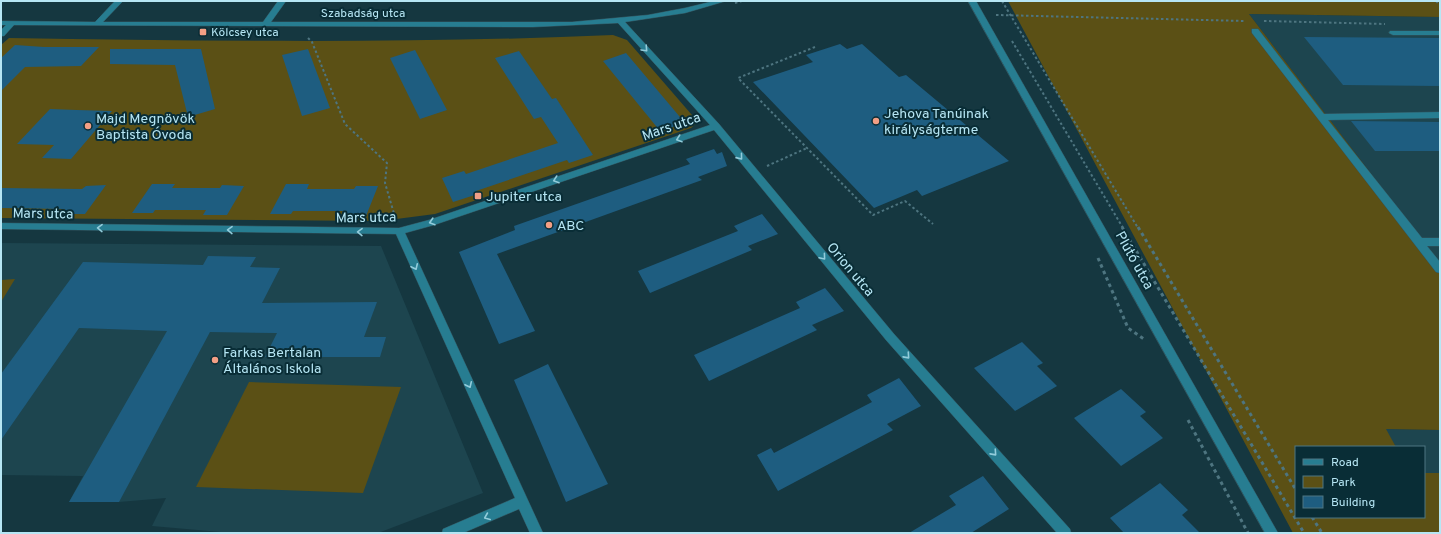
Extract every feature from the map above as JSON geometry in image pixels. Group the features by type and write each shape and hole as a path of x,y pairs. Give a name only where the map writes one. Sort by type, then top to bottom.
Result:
{"street":[{"path":"97,24 119,1"},
{"path":"266,24 282,1"},
{"name":"Szabadság utca","path":"1,23 530,24 618,20 667,14 722,1"},
{"name":"Plútó utca","path":"972,1 982,16 1272,533"},
{"name":"Orion utca","path":"618,20 716,126 890,337 1065,533"},
{"path":"1,34 12,23"},
{"path":"1393,29 1440,34"},
{"path":"1255,30 1440,269"},
{"path":"1322,116 1440,115"},
{"name":"Mars utca","path":"1,226 399,232 431,223 716,126"},
{"path":"399,232 537,533"},
{"path":"1419,242 1440,242"},
{"path":"448,533 523,502"}],"path":[{"path":"1002,1 1009,15 1295,488"},
{"path":"1436,1 1440,5"},
{"path":"994,10 1001,22"},
{"path":"982,16 1009,15 1248,21"},
{"path":"1256,21 1393,29"},
{"path":"1009,36 1295,518"},
{"path":"308,38 312,42 345,124 387,163 385,183 399,232"},
{"path":"815,47 738,78 873,215 905,201 933,224"},
{"path":"754,173 807,148"},
{"path":"1295,518 1304,533"},
{"path":"1313,518 1322,533"}],"shaded area":[{"path":"1249,14 1440,17 1440,264"},
{"name":"Farkas Bertalan Általános Iskola","path":"1,243 381,246 483,493 378,533 232,533 152,526 166,498 119,502 69,502 83,476 1,475"},
{"path":"1385,429 1440,430 1440,473 1425,473 1425,446 1395,446"}],"green space":[{"path":"1008,1 1440,1 1440,17 1249,14 1440,264 1440,430 1386,429 1395,446 1295,446 1295,518 1425,518 1425,473 1440,473 1440,533 1293,533"},
{"path":"613,35 627,40 698,122 691,128 435,214 381,221 1,218 1,45 9,38 235,41 387,41"},
{"path":"15,279 1,302 1,280"},
{"path":"249,382 401,387 363,493 196,487"}],"building":[{"path":"1304,37 1440,38 1440,86 1343,85"},
{"name":"Jehova Tanúinak királyságterme","path":"840,44 847,49 862,44 899,77 906,75 1009,161 922,196 917,190 874,208 753,82 813,62 806,55"},
{"path":"15,45 44,47 99,47 81,66 25,67 1,91 1,58"},
{"path":"110,49 201,49 215,109 188,117 175,65 110,64"},
{"path":"308,49 330,108 302,116 282,55"},
{"path":"415,50 447,110 420,119 390,58"},
{"path":"519,51 552,99 556,98 593,155 569,163 567,160 476,191 478,194 453,202 442,178 464,171 466,174 558,143 541,117 534,119 495,58"},
{"path":"626,53 685,123 660,131 603,61"},
{"path":"50,109 112,111 71,159 42,158 54,145 17,144"},
{"path":"1351,121 1440,122 1440,151 1375,151"},
{"path":"714,149 717,154 722,152 727,166 698,177 702,180 497,254 535,331 499,344 459,252 515,230 514,226 690,164 686,159"},
{"path":"152,184 175,184 172,188 220,188 222,185 244,186 227,215 203,215 206,210 155,210 153,213 132,213"},
{"path":"286,184 309,184 307,189 354,189 356,186 378,186 366,216 341,216 343,211 293,211 291,214 270,214"},
{"path":"106,185 85,214 62,214 65,209 1,208 1,188 82,189 86,186"},
{"path":"762,214 778,234 748,246 752,250 650,293 638,271 738,231 734,226"},
{"path":"208,256 256,257 250,267 280,268 262,303 377,302 364,337 386,337 380,357 265,357 277,333 210,332 119,502 69,502 167,331 79,328 1,440 1,374 83,262 203,265"},
{"path":"825,288 844,311 812,325 817,330 709,381 694,355 800,308 796,302"},
{"path":"1022,342 1043,363 1037,366 1057,386 1015,411 974,368"},
{"path":"548,364 608,484 566,502 514,380"},
{"path":"899,378 921,406 887,424 893,430 778,491 757,455 771,448 774,453 872,402 867,395"},
{"path":"1121,389 1146,412 1140,416 1163,438 1121,466 1074,418"},
{"path":"983,476 1009,509 971,533 909,533 956,505 949,496"},
{"path":"1160,483 1188,510 1182,515 1200,533 1124,533 1110,518"}],"place":[{"name":"Kölcsey utca","path":"203,32"},
{"name":"Jehova Tanúinak királyságterme","path":"876,121"},
{"name":"Majd Megnövök Baptista Óvoda","path":"88,126"},
{"name":"Jupiter utca","path":"478,196"},
{"name":"ABC","path":"549,225"},
{"name":"Farkas Bertalan Általános Iskola","path":"215,360"}]}
